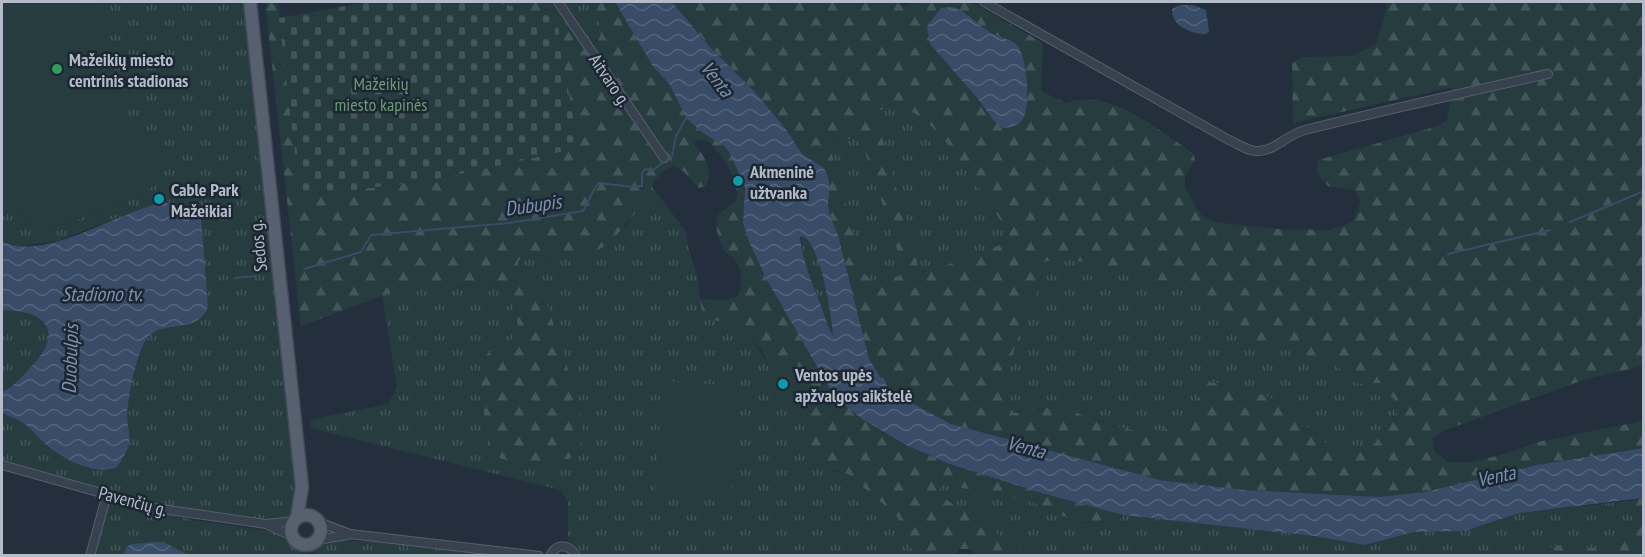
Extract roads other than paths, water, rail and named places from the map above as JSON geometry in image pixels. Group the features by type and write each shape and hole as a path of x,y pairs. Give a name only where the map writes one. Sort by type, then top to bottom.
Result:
{"main road":[{"name":"Sedos g.","path":"250,2 302,487 296,519"},
{"name":"Sedos g.","path":"302,487 317,520"},
{"path":"305,555 291,528 296,519 306,515 317,520 321,530 313,555"},
{"path":"296,539 307,544 316,541"}],"street":[{"name":"Aitvaro g.","path":"558,2 664,158"},
{"path":"984,2 1252,151 1272,148 1299,131 1548,74"},
{"name":"Pavenčių g.","path":"2,465 154,508 181,513 266,524 296,519"},
{"path":"90,555 107,494"},
{"path":"317,520 350,534 539,555"},
{"name":"Pavenčių g.","path":"266,524 296,539"},
{"path":"316,541 350,534"},
{"path":"550,555 556,548 564,546 576,555"}],"water":[{"name":"Venta","path":"615,2 672,2 709,46 754,91 785,128 802,154 824,168 830,187 829,213 838,235 869,359 884,383 899,396 951,424 1160,480 1244,490 1378,497 1425,492 1537,465 1643,448 1643,498 1519,513 1465,531 1414,532 1365,545 1314,536 1123,515 1038,492 947,463 906,445 862,419 834,396 768,282 750,244 743,223 745,187 729,152 722,144 703,133 686,118 670,85 652,65","holes":["802,236 814,251 824,281 833,336 808,272 800,238"]},
{"path":"1181,5 1193,5 1206,10 1209,31 1206,34 1188,31 1178,24 1172,9"},
{"path":"953,7 964,12 991,33 1017,45 1025,70 1027,103 1023,119 1017,125 1003,128 994,121 930,44 927,26 941,8"},
{"name":"Stadiono tv.","path":"160,203 188,207 201,216 208,307 203,316 195,322 160,329 146,340 139,356 131,388 127,416 128,447 116,468 100,470 84,466 54,451 22,422 2,412 2,392 17,382 41,355 47,344 48,334 46,326 40,319 18,311 2,310 2,241 19,246 53,243"},
{"path":"164,542 188,555 124,555 126,547 132,544"}],"waterway":[{"name":"Dubupis","path":"304,269 361,252 371,235 509,223 583,211 599,183 642,186 642,173 645,169 653,170 672,156 676,136 686,118"},
{"path":"1570,222 1644,191"},
{"path":"1448,254 1550,230"},
{"path":"235,278 256,276"}],"place":[{"name":"Mažeikių miesto centrinis stadionas","path":"57,69"},
{"name":"Akmeninė užtvanka","path":"738,181"},
{"name":"Cable Park Mažeikiai","path":"159,199"},
{"name":"Ventos upės apžvalgos aikštelė","path":"783,384"}],"park label":[{"name":"Mažeikių miesto kapinės","path":"381,94"}],"water label":[{"name":"Duobulpis","path":"70,359"}]}
